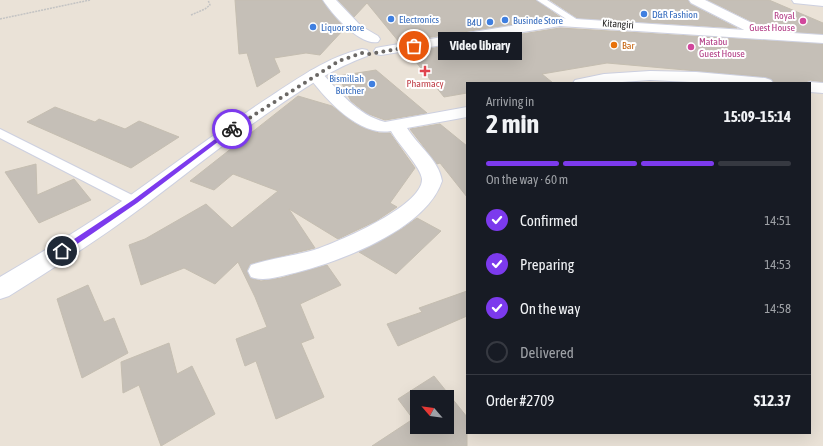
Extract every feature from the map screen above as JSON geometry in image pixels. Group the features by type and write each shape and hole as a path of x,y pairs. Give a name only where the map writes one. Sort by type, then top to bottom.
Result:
{"street":[{"path":"329,0 353,46"},
{"path":"695,0 763,34"},
{"path":"798,0 823,2"},
{"name":"Kitangiri","path":"0,289 50,259 135,202 234,128 316,74 353,46 379,44 414,46 560,22 823,39"},
{"path":"316,74 357,117 374,125 385,127 466,112"},
{"path":"586,82 648,74 752,82"},
{"path":"811,87 823,88"},
{"path":"260,271 327,254 352,245 378,231 420,203 430,191 432,181 431,173 407,143 396,125"}],"lane":[{"path":"541,0 577,22"},
{"path":"0,133 135,202"}],"path":[{"path":"0,19 90,0"},
{"path":"191,16 210,5 208,0"}],"building":[{"path":"235,0 322,0 345,28 320,55 306,53 274,58 280,72 257,87 247,53 239,54"},
{"path":"338,0 536,0 560,17 399,42 367,3 354,17"},
{"path":"550,0 688,0 690,4 737,28 577,18"},
{"path":"708,0 769,0 823,23 823,34 769,30"},
{"path":"560,28 823,44 823,82 810,80 807,82 773,82 771,79 765,77 607,63 542,74 552,82 466,82 466,93 444,97 408,52"},
{"path":"376,70 427,113 385,120 366,113 351,101 338,76"},
{"path":"298,96 332,106 354,123 366,129 379,133 390,133 415,168 390,203 397,207 376,221 338,239 289,209 315,248 250,264 247,270 250,278 261,281 281,278 327,265 341,285 300,304 314,338 301,343 324,397 276,419 256,361 245,366 236,339 267,327 255,297 238,262 215,284 184,268 141,285 129,245 145,239 206,204 232,228 278,191 233,174 214,190 190,181"},
{"path":"55,107 95,122 99,119 125,129 139,121 179,137 131,168 27,122"},
{"path":"440,124 466,145 466,196 440,163 437,164 410,129"},
{"path":"36,164 37,195 74,179 91,200 39,223 5,172"},
{"path":"417,218 441,231 396,274 359,252 400,230"},
{"path":"88,285 104,322 114,318 128,353 82,378 57,299"},
{"path":"466,291 466,316 398,346 387,324 422,312 419,308"},
{"path":"169,343 177,374 192,366 215,414 161,446 139,385 123,393 121,362"},
{"path":"434,376 445,390 412,390"},
{"path":"410,391 410,415 398,399"},
{"path":"454,401 466,416 467,446 372,446 410,421 410,434 454,434"}],"way so far":[{"path":"232,129 316,74 339,61 362,53 369,54 414,46"}],"place":[{"name":"D&R Fashion","path":"644,14"},
{"name":"Electronics","path":"391,19"},
{"name":"Businde Store","path":"505,20"},
{"name":"Royal Guest House","path":"803,21"},
{"name":"B4U","path":"490,22"},
{"name":"Liquor store","path":"313,27"},
{"name":"Bar","path":"614,45"},
{"name":"Video library","path":"414,46"},
{"name":"Matabu Guest House","path":"691,47"},
{"name":"Pharmacy","path":"425,71"},
{"name":"Bismillah Butcher","path":"372,84"}],"route":[{"path":"62,251 135,202 232,129"}]}
